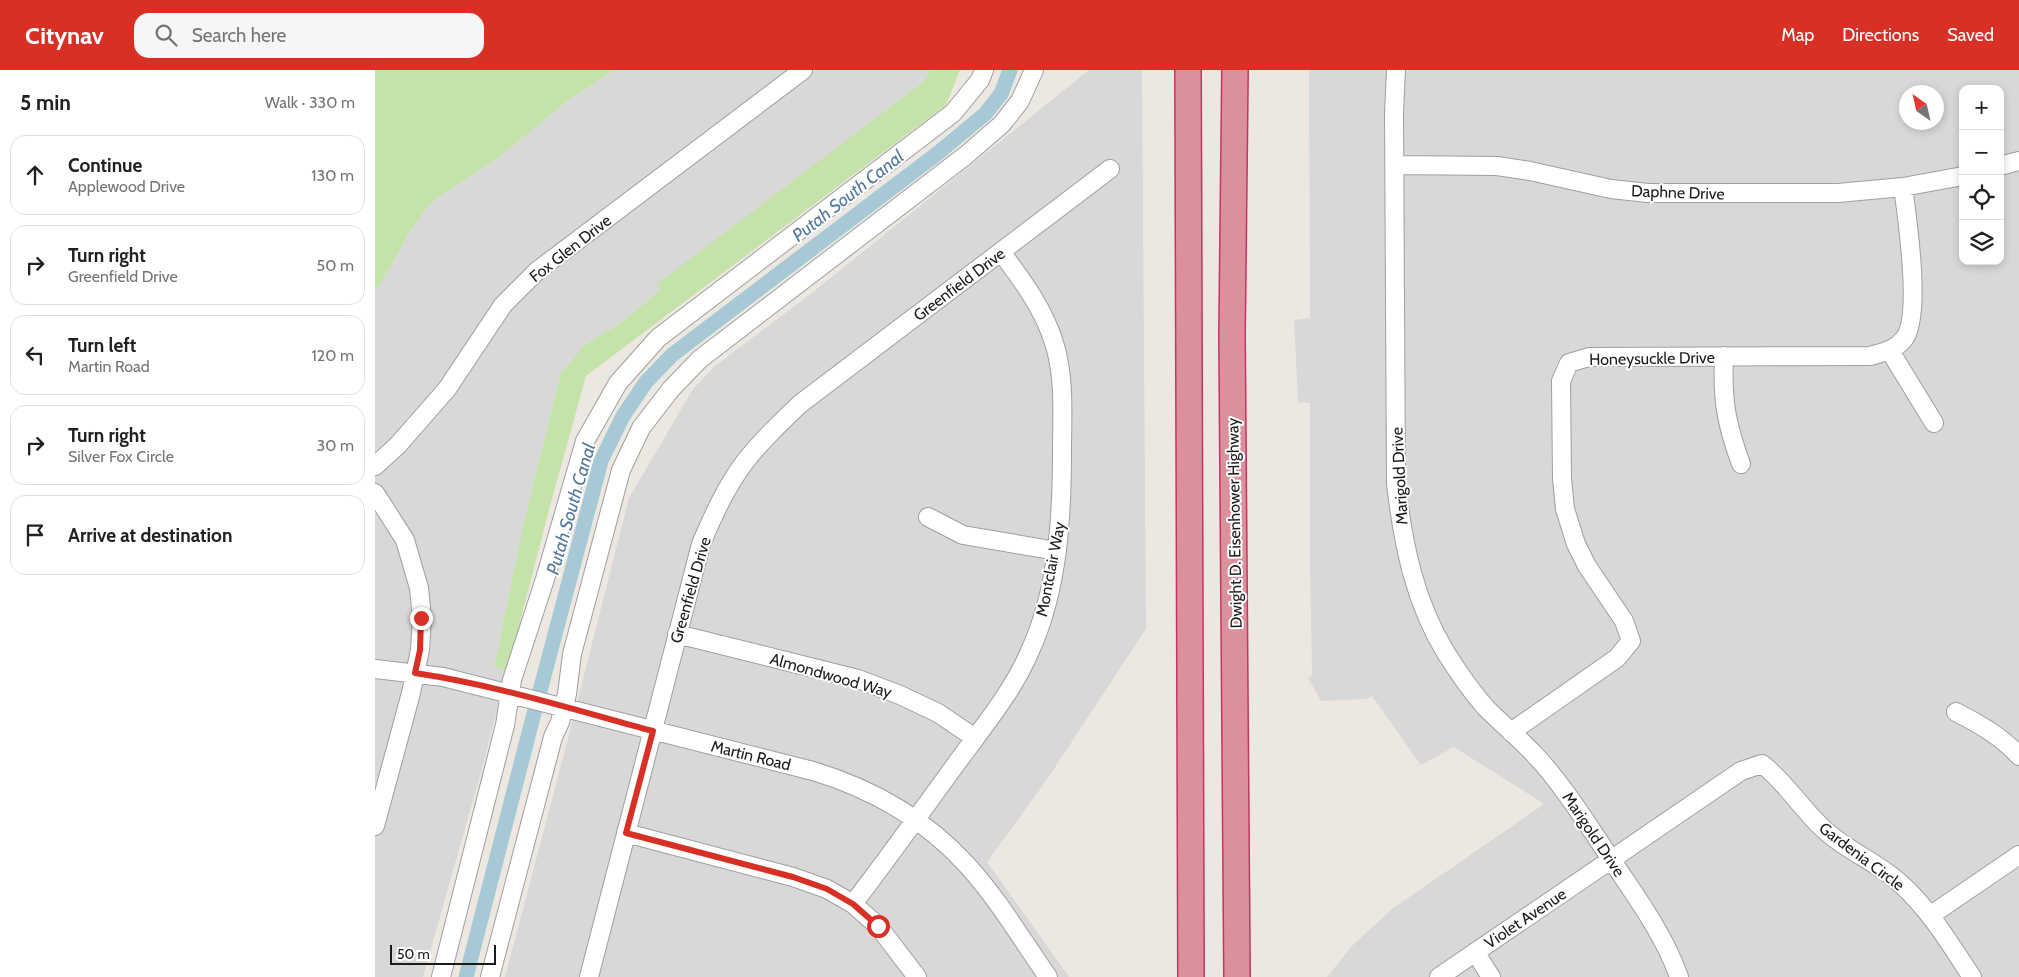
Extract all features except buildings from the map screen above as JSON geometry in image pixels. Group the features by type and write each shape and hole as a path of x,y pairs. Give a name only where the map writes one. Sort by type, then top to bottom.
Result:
{"highway":[{"path":"1188,70 1191,977"},
{"name":"Dwight D. Eisenhower Highway","path":"1235,70 1232,335 1237,977"}],"street":[{"name":"Fox Glen Drive","path":"375,466 399,445 447,389 503,306 537,271 803,70"},
{"path":"441,977 511,694 585,441 618,383 658,338 953,113 980,80 984,70"},
{"path":"489,977 561,707 567,694 572,654 621,470 641,428 671,389 700,359 965,156 1002,124 1020,101 1034,70"},
{"name":"Marigold Drive","path":"1396,70 1396,484 1401,532 1411,574 1422,604 1445,652 1464,680 1487,708 1536,756 1561,787 1648,915 1665,945 1679,977"},
{"path":"2004,165 2019,161"},
{"name":"Daphne Drive","path":"1395,165 1497,166 1611,189 1649,193 1820,194 1903,187 1959,177"},
{"name":"Greenfield Drive","path":"589,977 701,544 721,500 743,464 799,404 1110,169"},
{"path":"1903,187 1911,260 1911,324 1905,338 1891,351 1934,423"},
{"name":"Montclair Way","path":"853,904 1001,703 1030,651 1047,600 1057,551 1062,504 1062,392 1056,347 1042,311 1023,281 1001,252"},
{"name":"Honeysuckle Drive","path":"1511,732 1617,658 1631,641 1624,621 1587,566 1576,544 1565,509 1561,478 1561,381 1569,363 1589,357 1871,356 1891,351"},
{"path":"1723,356 1724,407 1729,431 1741,464"},
{"path":"375,493 405,540 419,588 421,618 420,650 415,673 379,796 375,826"},
{"path":"928,517 963,535 1057,551"},
{"name":"Almondwood Way","path":"677,634 858,679 900,695 938,713 975,738"},
{"name":"Martin Road","path":"375,669 443,677 511,694 843,780 883,798 916,820 945,843 968,866 1048,977"},
{"path":"1956,712 1989,730 2010,746 2019,756"},
{"name":"Gardenia Circle","path":"1611,860 1741,771 1762,764 1779,777 1795,800 1829,834 1899,882 1931,915 1972,977"},
{"path":"626,833 793,877 827,889 853,904 878,926 917,977"},
{"path":"1931,915 2019,855"},
{"name":"Violet Avenue","path":"1439,977 1611,860"},
{"path":"1475,952 1491,977"}],"shaded area":[{"path":"615,70 930,70 924,81 658,284 660,290 622,322 583,346 560,375 524,522 494,667 507,672 423,977 375,977 375,290 384,278 409,233 426,209 436,199 498,158 570,99"},
{"path":"1089,70 1142,70 1146,629 1044,784 987,862 1069,977 505,977 629,498 693,389 715,366 808,296"},
{"path":"1309,70 2019,70 2019,977 1327,977 1352,946 1392,909 1544,804 1454,747 1421,765 1372,696 1366,699 1321,701 1308,678 1312,675 1310,403 1298,402 1294,320 1310,318"}],"green space":[{"path":"375,70 615,70 570,99 498,158 436,199 426,209 409,233 384,278 375,290"},
{"path":"930,70 960,70 946,105 586,376 507,672 494,667 524,522 560,375 583,346 622,322 660,290 657,284 924,81"}],"waterway":[{"name":"Putah South Canal","path":"466,977 601,461 623,416 646,382 672,355 938,153 985,114 1001,94 1010,70"}],"route":[{"path":"421,618 420,650 415,673 443,677 514,694 653,731 626,833 793,877 827,889 853,904 878,926"}]}
